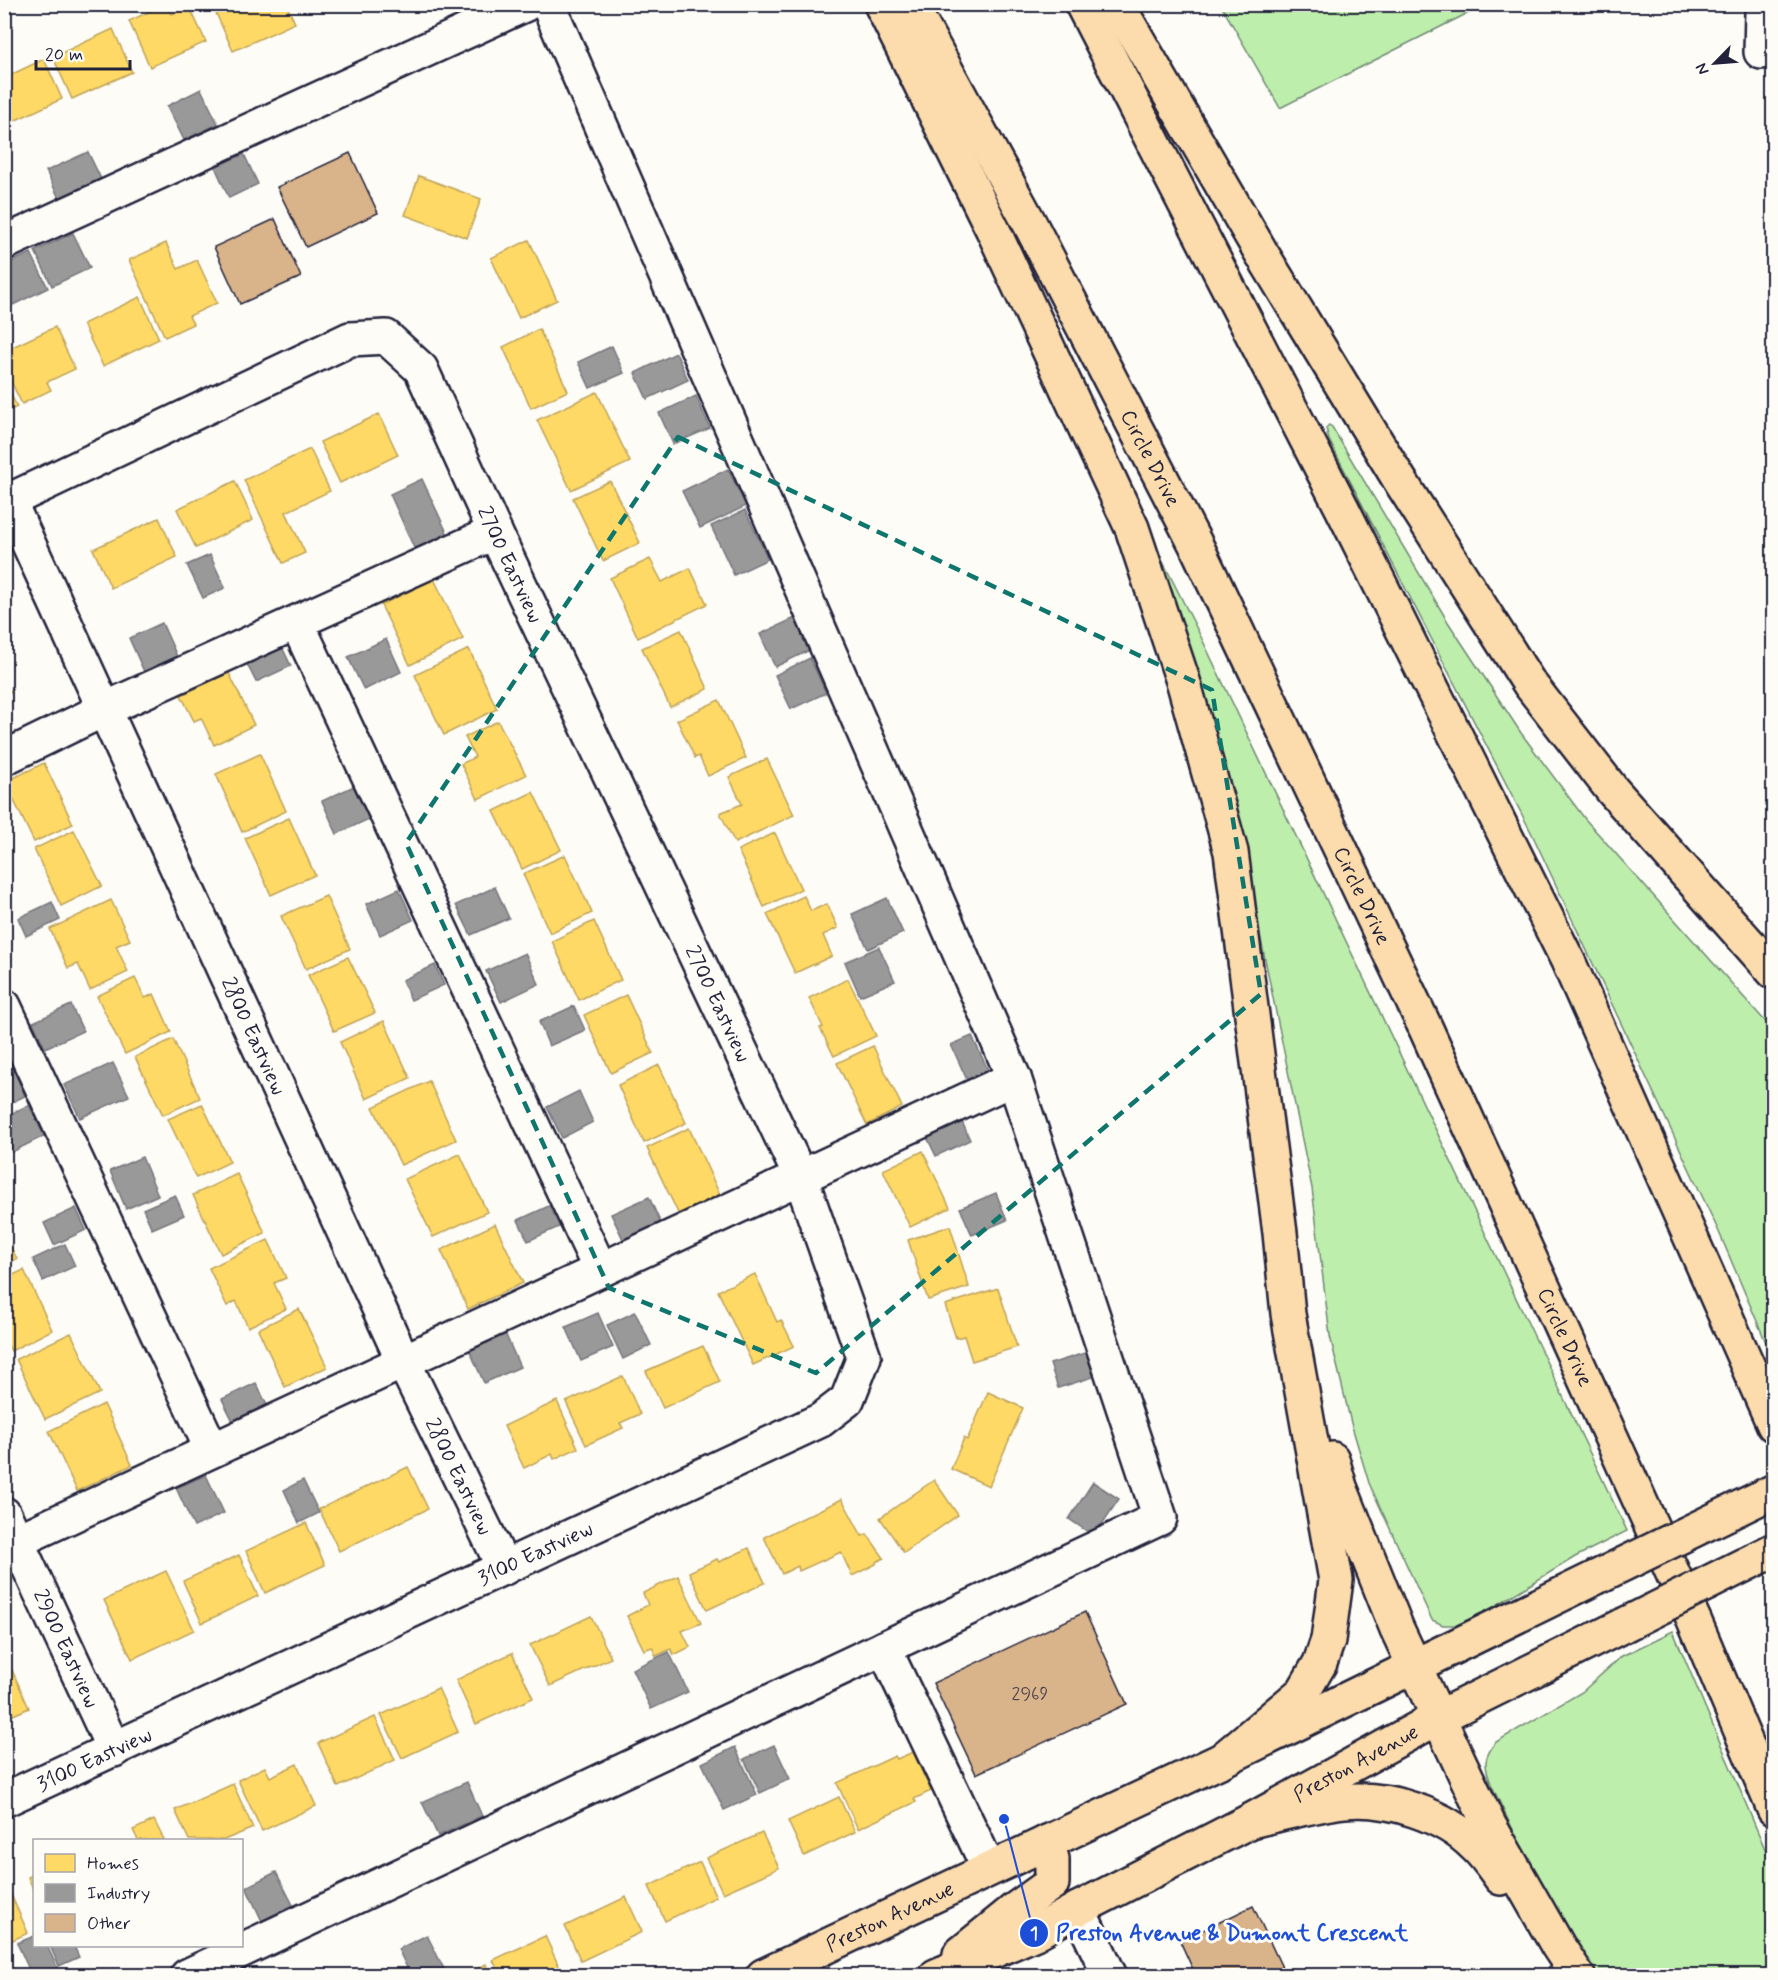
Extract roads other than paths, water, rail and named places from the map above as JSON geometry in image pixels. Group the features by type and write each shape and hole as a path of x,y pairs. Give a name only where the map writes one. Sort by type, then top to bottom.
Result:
{"main road":[{"path":"881,4 993,230 1132,528 1184,684 1231,852 1280,1233 1288,1314 1336,1580 1328,1640 1320,1663 1303,1692 1222,1760"},
{"name":"Circle Drive","path":"910,4 1030,224 1201,556 1431,1040 1694,1620 1773,1809"},
{"path":"1082,4 1342,508 1568,960 1773,1425"},
{"path":"1117,4 1262,254 1392,469 1529,682 1613,791 1773,972"},
{"path":"1288,1314 1340,1487 1397,1629 1489,1825 1558,1946 1578,1976"},
{"name":"Preston Avenue","path":"763,1976 1222,1760 1773,1491"},
{"name":"Preston Avenue","path":"935,1976 1035,1933 1250,1821 1439,1717 1773,1550"},
{"path":"1250,1821 1344,1801 1376,1802 1415,1810 1446,1824 1474,1845 1558,1946"},
{"name":"Preston Avenue","path":"935,1976 1013,1911 1052,1883 1052,1859 1047,1842"}],"street":[{"path":"4,243 526,4"},
{"path":"187,1976 1160,1518 1014,1078 548,4"},
{"path":"1761,52 1762,12 1768,4"},
{"name":"2700 Eastview","path":"7,502 350,339 386,337 421,369 495,532 801,1178"},
{"name":"2800 Eastview","path":"7,502 404,1363 504,1568"},
{"path":"4,758 103,710 495,532"},
{"path":"297,623 600,1269"},
{"path":"4,1006 212,1450"},
{"path":"9,1534 212,1450 404,1363 600,1269 1014,1078"},
{"name":"3100 Eastview","path":"4,1800 821,1420 847,1400 864,1357 801,1178"},
{"name":"2900 Eastview","path":"9,1534 114,1750"},
{"path":"884,1648 989,1869"},
{"path":"1078,1909 1110,1976"}],"place":[{"name":"Preston Avenue & Dumont Crescent","path":"1004,1819"}]}
